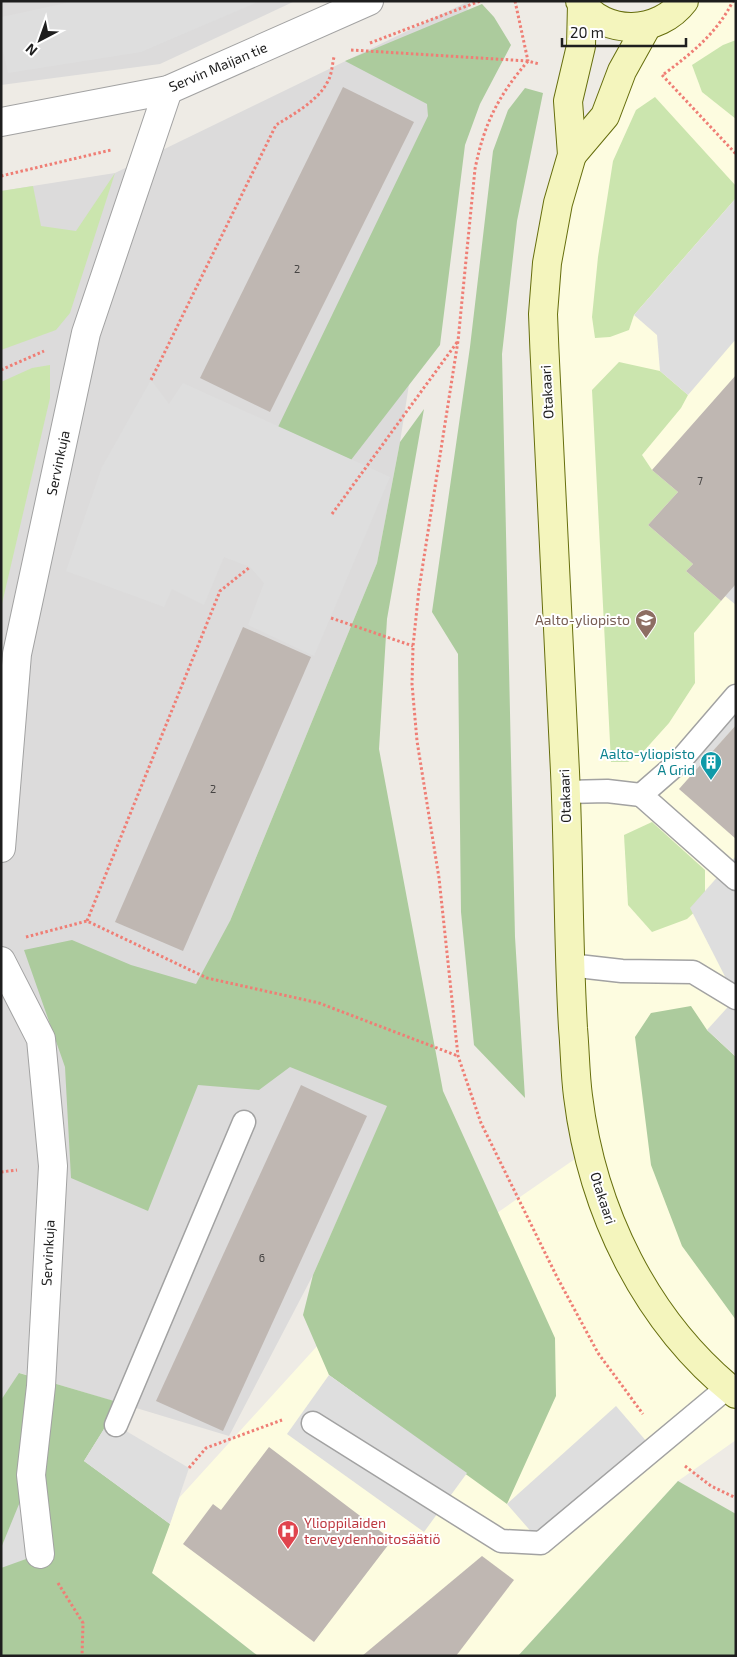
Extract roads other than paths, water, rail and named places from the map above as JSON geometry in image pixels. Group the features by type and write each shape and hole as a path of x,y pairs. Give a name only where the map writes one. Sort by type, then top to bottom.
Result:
{"street":[{"name":"Servin Maijan tie","path":"1,122 168,90 368,1"},
{"path":"581,3 605,22 625,27 646,26 664,20 678,10 684,1"},
{"name":"Otakaari","path":"581,3 581,46 568,101 572,154 558,203 548,263 543,314 566,792 569,965 578,1096 588,1150 604,1203 624,1256 650,1301 682,1341 732,1391"},
{"name":"Otakaari","path":"572,154 605,116 622,71 646,26"},
{"name":"Servinkuja","path":"1,848 17,654 86,333 168,90"},
{"name":"Servinkuja","path":"1,961 41,1039 53,1166 41,1386 31,1475 40,1554"}],"lane":[{"path":"641,795 680,761 736,696"},
{"path":"566,792 607,791 641,795 736,879"},
{"path":"569,965 622,971 693,972 736,998"},
{"path":"116,1425 244,1122"},
{"path":"313,1423 501,1541 542,1543 662,1441 732,1391"}],"place":[{"name":"Aalto-yliopisto","path":"646,639"},
{"name":"Aalto-yliopisto A Grid","path":"711,781"},
{"name":"Ylioppilaiden terveydenhoitosäätiö","path":"288,1550"}]}
